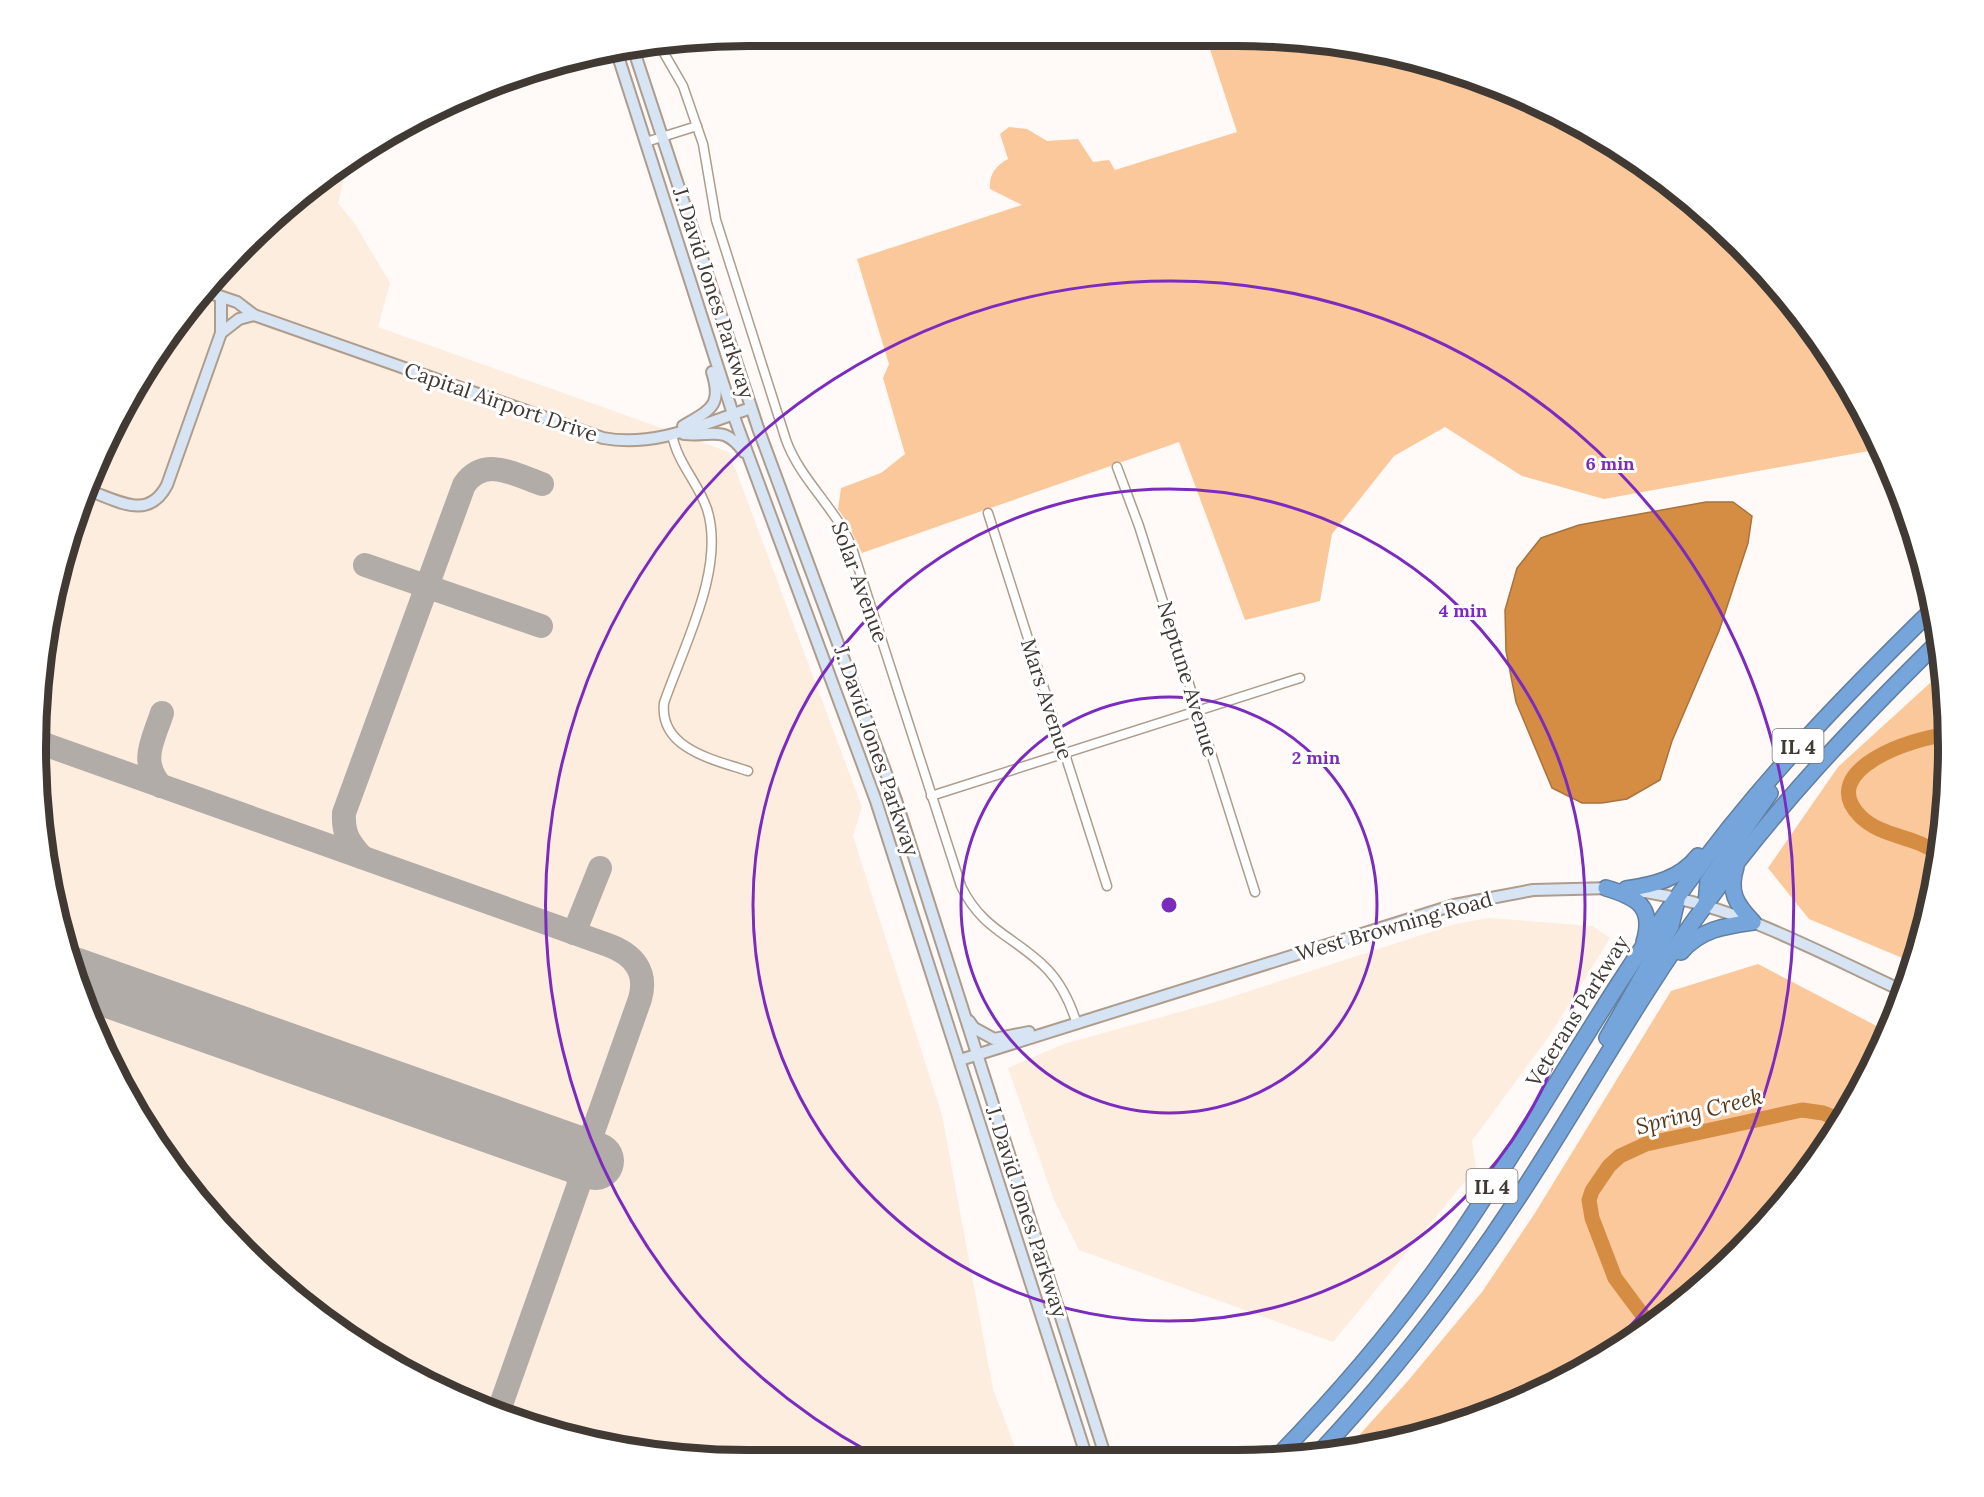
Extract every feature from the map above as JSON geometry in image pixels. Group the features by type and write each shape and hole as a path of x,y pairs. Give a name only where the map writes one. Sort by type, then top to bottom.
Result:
{"highway":[{"name":"Veterans Parkway","path":"1285,1449 1360,1365 1445,1257 1641,948 1677,897 1761,790 1843,697 1925,617"},
{"name":"IL 4","path":"1327,1444 1392,1371 1467,1274 1632,1016 1706,904 1737,863 1816,768 1930,650"},
{"path":"1706,904 1708,881 1721,861 1843,697"},
{"path":"1626,889 1655,884 1686,869 1743,798 1761,790"},
{"path":"1737,863 1732,892 1737,904 1753,922"},
{"path":"1606,888 1635,899 1644,909 1647,926 1641,948"},
{"path":"1586,1090 1607,1039 1671,926 1678,904 1677,897"},
{"path":"1632,1016 1645,1007 1691,940 1718,927 1753,922"}],"main road":[{"name":"J. David Jones Parkway","path":"636,56 751,408 896,800 1103,1450"},
{"name":"J. David Jones Parkway","path":"619,59 733,414 865,769 1084,1450"},
{"path":"675,434 713,406 717,394 691,307 689,277"},
{"name":"Capital Airport Drive","path":"214,295 237,302 255,315 603,438 636,442 675,434 751,408"},
{"path":"95,493 138,506 152,503 159,498 167,485 221,333 221,297"},
{"path":"221,333 232,323 255,315"},
{"path":"675,434 726,435 734,440 752,464"},
{"name":"West Browning Road","path":"960,1060 1474,900 1533,890 1626,889 1706,904 1753,922 1895,988"},
{"path":"964,1014 974,1028 994,1039 1062,1029"}],"street":[{"name":"Solar Avenue","path":"663,52 683,86 697,126 707,161 716,220 786,440 799,469 834,512 851,545 961,886 970,904 992,928 1049,971 1071,1006 1077,1024"},
{"path":"646,142 697,126"},
{"path":"675,434 676,454 700,493 707,510 712,554 702,597 664,704 664,716 671,735 683,746 748,771"},
{"name":"Neptune Avenue","path":"1117,466 1139,526 1255,892"},
{"name":"Mars Avenue","path":"988,513 1107,886"},
{"path":"931,796 1300,678"}],"shaded area":[{"path":"1209,46 1281,48 1372,60 1417,70 1461,84 1546,119 1626,165 1663,192 1732,252 1792,321 1819,358 1871,451 1604,499 1522,476 1445,427 1394,456 1332,534 1320,601 1245,620 1179,442 862,553 838,509 841,488 881,473 905,454 883,378 889,364 857,259 1022,205 990,189 994,171 1008,159 1000,134 1009,127 1027,129 1047,141 1078,139 1093,162 1109,160 1115,170 1237,132"},
{"path":"349,172 338,203 355,224 390,283 378,327 729,452 862,807 853,836 942,1115 993,1389 1016,1450 703,1449 612,1437 567,1427 480,1397 438,1378 358,1332 321,1305 252,1245 192,1176 165,1139 119,1059 100,1017 70,930 60,885 48,794 46,748 48,703 60,612 70,567 100,480 119,438 165,358 192,321 252,252 286,221"},
{"path":"1706,502 1733,502 1752,516 1748,543 1719,631 1672,741 1660,780 1627,799 1582,803 1552,788 1516,702 1506,651 1505,610 1517,568 1541,538 1579,525"},
{"path":"1933,680 1938,748 1936,794 1924,885 1905,959 1809,919 1768,868 1838,767"},
{"path":"1489,918 1592,926 1610,938 1550,1035 1472,1141 1476,1168 1333,1342 1079,1250 1054,1200 1008,1068 1064,1044 1219,1001 1455,924"},
{"path":"1758,964 1879,1027 1843,1100 1819,1139 1792,1176 1732,1245 1663,1305 1626,1332 1586,1356 1504,1397 1417,1427 1355,1440 1482,1292 1535,1213 1671,991"}],"waterway":[{"name":"Spring Creek","path":"1930,848 1878,829 1860,816 1849,799 1850,784 1859,771 1874,759 1893,749 1937,736"},
{"name":"Spring Creek","path":"1645,1318 1615,1278 1592,1218 1589,1200 1592,1191 1609,1166 1620,1156 1646,1144 1802,1110 1833,1117"}],"taxiway":[{"path":"362,857 347,837 344,813 464,485 472,476 491,469 511,472 542,484"},
{"path":"365,565 541,626"},
{"path":"161,786 154,777 149,759 162,713"},
{"path":"46,745 608,945 625,953 636,965 642,980 640,999 584,1157 578,1187 501,1405"},
{"path":"574,933 600,868"}],"runway":[{"path":"87,981 595,1161"}]}
